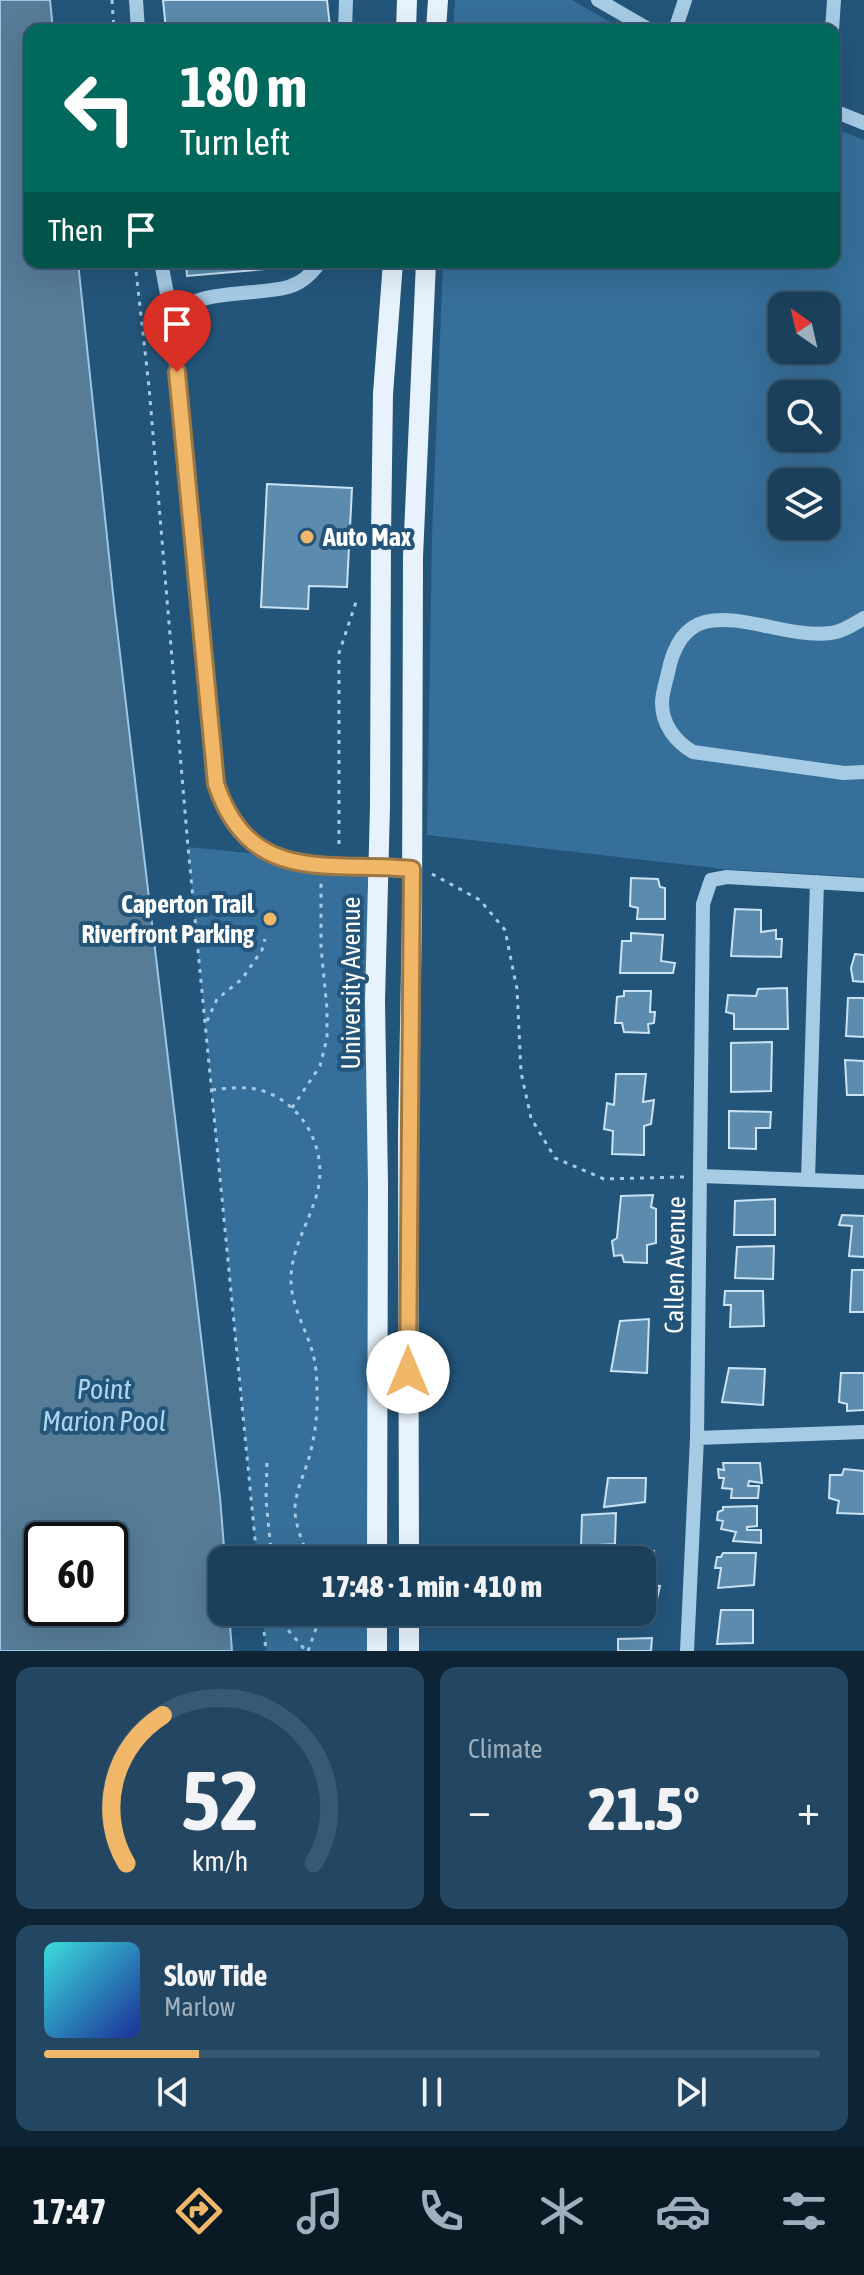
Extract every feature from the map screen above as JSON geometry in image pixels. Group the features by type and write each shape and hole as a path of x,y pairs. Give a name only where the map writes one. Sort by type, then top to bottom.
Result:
{"main road":[{"path":"406,24 407,0"},
{"path":"436,24 438,0"},
{"name":"University Avenue","path":"377,1546 375,1001 383,394 393,268"},
{"path":"409,1546 408,1135 413,557 426,268"},
{"path":"377,1626 377,1651"},
{"path":"409,1626 409,1651"}],"street":[{"path":"136,0 138,24"},
{"path":"345,24 346,0"},
{"path":"598,0 640,24"},
{"path":"677,24 685,0"},
{"path":"832,24 834,0"},
{"path":"840,113 864,123"},
{"path":"162,268 167,294 180,312"},
{"path":"314,268 294,285 275,291 200,299 175,319 174,341 216,784 224,808 237,829 258,848 278,859 412,869"},
{"path":"864,618 836,633 816,635 718,619 699,622 681,636 672,653 662,703 673,735 693,752 844,773 864,772"},
{"name":"Callen Avenue","path":"687,1651 697,1438 703,904 711,880 727,877 817,882"},
{"path":"808,1180 817,882 864,885"},
{"path":"700,1176 864,1182"},
{"path":"697,1438 864,1432"}],"path":[{"path":"112,0 114,24"},
{"path":"136,268 256,1546"},
{"path":"339,844 339,653 356,602"},
{"path":"292,1108 320,1066 327,1038 321,947 322,864"},
{"path":"412,869 437,875 480,900 505,930 517,989 515,1006 521,1072 531,1118 555,1158 604,1179 700,1176"},
{"path":"205,1024 217,999 242,979 262,950 265,939"},
{"path":"212,1090 236,1087 274,1096 292,1108 317,1145 321,1169 317,1195 293,1258 290,1281 294,1304 314,1359 317,1392 315,1430 294,1510 305,1546"},
{"path":"267,1463 266,1500 271,1546"},
{"path":"263,1626 266,1651"},
{"path":"286,1626 307,1651 317,1626"}],"shaded area":[{"path":"455,0 572,0 614,24 453,24"},
{"path":"840,130 864,140 864,877 723,869 427,835 432,536 443,268 840,268"},
{"path":"188,847 378,866 377,1546 256,1546"},
{"path":"263,1626 377,1626 377,1651 266,1651"}],"water":[{"name":"Point Marion Pool","path":"0,0 50,0 52,24 24,24 24,268 79,268 114,603 220,1497 224,1546 208,1546 208,1626 230,1626 232,1651 0,1651"}],"building":[{"path":"163,0 327,0 330,24 165,24"},
{"path":"186,268 278,268 187,276"},
{"name":"Auto Max","path":"267,484 352,488 347,587 309,586 308,609 261,607"},
{"path":"631,878 658,879 660,887 665,888 665,919 637,919 638,908 630,906"},
{"path":"735,909 761,910 761,932 776,930 776,939 782,939 781,957 731,956"},
{"path":"631,933 663,935 661,961 675,963 673,973 620,973 622,941 631,941"},
{"path":"855,954 864,955 864,982 853,981 851,968"},
{"path":"787,988 788,1029 734,1029 734,1014 726,1012 728,995 756,996 758,989"},
{"path":"624,991 651,991 650,1012 655,1012 654,1023 648,1024 649,1033 624,1032 622,1023 615,1023 617,997 624,996"},
{"path":"848,998 864,998 864,1037 846,1036"},
{"path":"772,1042 771,1091 731,1092 731,1043"},
{"path":"845,1060 864,1061 864,1095 847,1095"},
{"path":"616,1074 646,1074 643,1102 654,1100 651,1124 644,1126 644,1155 612,1154 613,1131 604,1129 607,1103 614,1105"},
{"path":"729,1111 771,1112 770,1128 756,1128 756,1149 729,1148"},
{"path":"653,1195 651,1207 656,1209 656,1243 647,1245 647,1263 624,1262 622,1255 614,1256 612,1241 617,1238 621,1196"},
{"path":"775,1199 775,1235 734,1235 735,1201"},
{"path":"842,1215 864,1216 864,1257 849,1256 852,1226 839,1225"},
{"path":"774,1246 773,1279 735,1278 737,1247"},
{"path":"852,1270 864,1270 864,1312 850,1312"},
{"path":"725,1291 763,1291 764,1326 730,1327 731,1305 724,1305"},
{"path":"649,1319 647,1373 611,1371 620,1321"},
{"path":"729,1368 765,1369 763,1405 722,1402"},
{"path":"841,1373 864,1373 864,1410 847,1411 847,1404 839,1402"},
{"path":"723,1463 760,1463 762,1483 749,1481 748,1486 759,1486 758,1498 731,1498 732,1489 722,1488 724,1478 719,1478 718,1469 724,1470"},
{"path":"844,1469 864,1471 864,1514 837,1513 839,1501 829,1498 830,1475 842,1475"},
{"path":"608,1478 646,1478 645,1502 604,1507"},
{"path":"757,1506 757,1526 747,1527 747,1530 761,1530 761,1543 733,1541 736,1532 721,1529 723,1521 717,1520 718,1512 723,1507"},
{"path":"616,1513 615,1544 581,1546 582,1515"},
{"path":"723,1553 756,1553 754,1585 718,1588 721,1568 715,1568 717,1557"},
{"path":"721,1610 753,1610 753,1643 717,1644"},
{"path":"652,1638 651,1651 618,1651 618,1639"}],"place":[{"name":"Auto Max","path":"307,537"},
{"name":"Caperton Trail Riverfront Parking","path":"270,919"}],"route":[{"path":"177,372 216,784 224,808 237,829 258,848 278,859 412,869 408,1372"}]}
